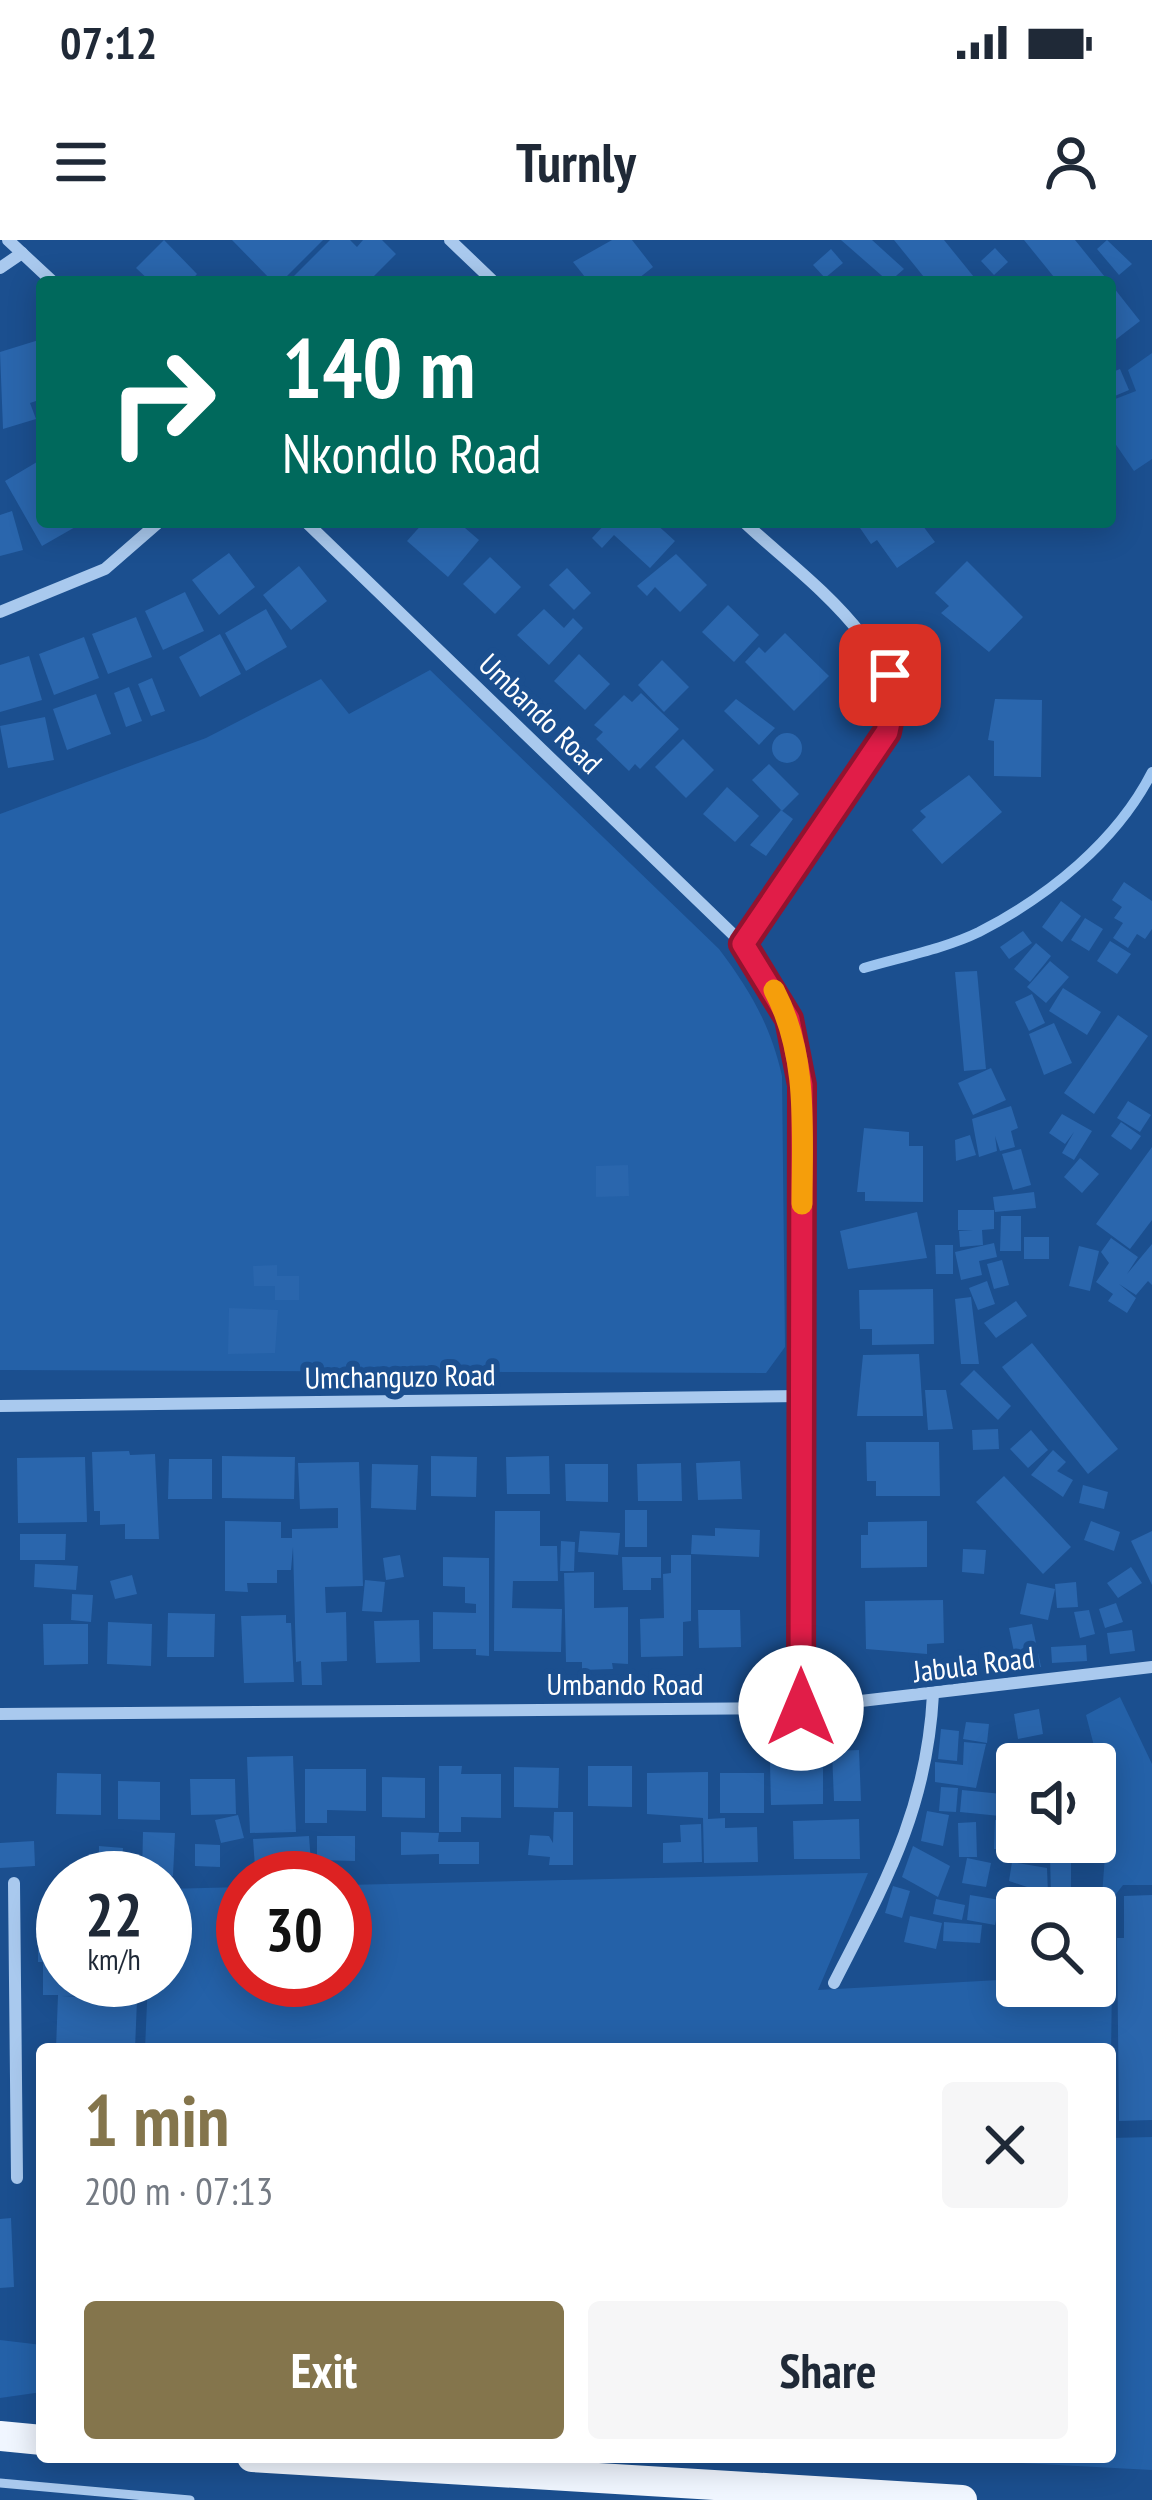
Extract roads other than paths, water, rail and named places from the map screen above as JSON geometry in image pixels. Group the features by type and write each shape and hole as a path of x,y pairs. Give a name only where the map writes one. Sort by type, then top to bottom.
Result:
{"main road":[{"path":"349,2463 962,2500"}],"street":[{"path":"8,240 47,276"},
{"path":"450,240 488,276"},
{"path":"0,268 22,253"},
{"path":"0,612 105,569 152,528"},
{"name":"Umbando Road","path":"0,1714 801,1708 802,1085 789,1019 743,944 313,528"},
{"path":"743,944 887,732 895,693 867,641 750,528"},
{"name":"Umchanguzo Road","path":"0,1406 801,1396"},
{"name":"Jabula Road","path":"801,1708 1152,1666"},
{"path":"834,1983 914,1815 928,1767 933,1694"},
{"path":"14,1882 7,1998 16,2178"}],"lane":[{"path":"0,2483 190,2500"}],"waterway":[{"path":"864,968 966,938 1031,902 1100,843 1152,772"}]}
